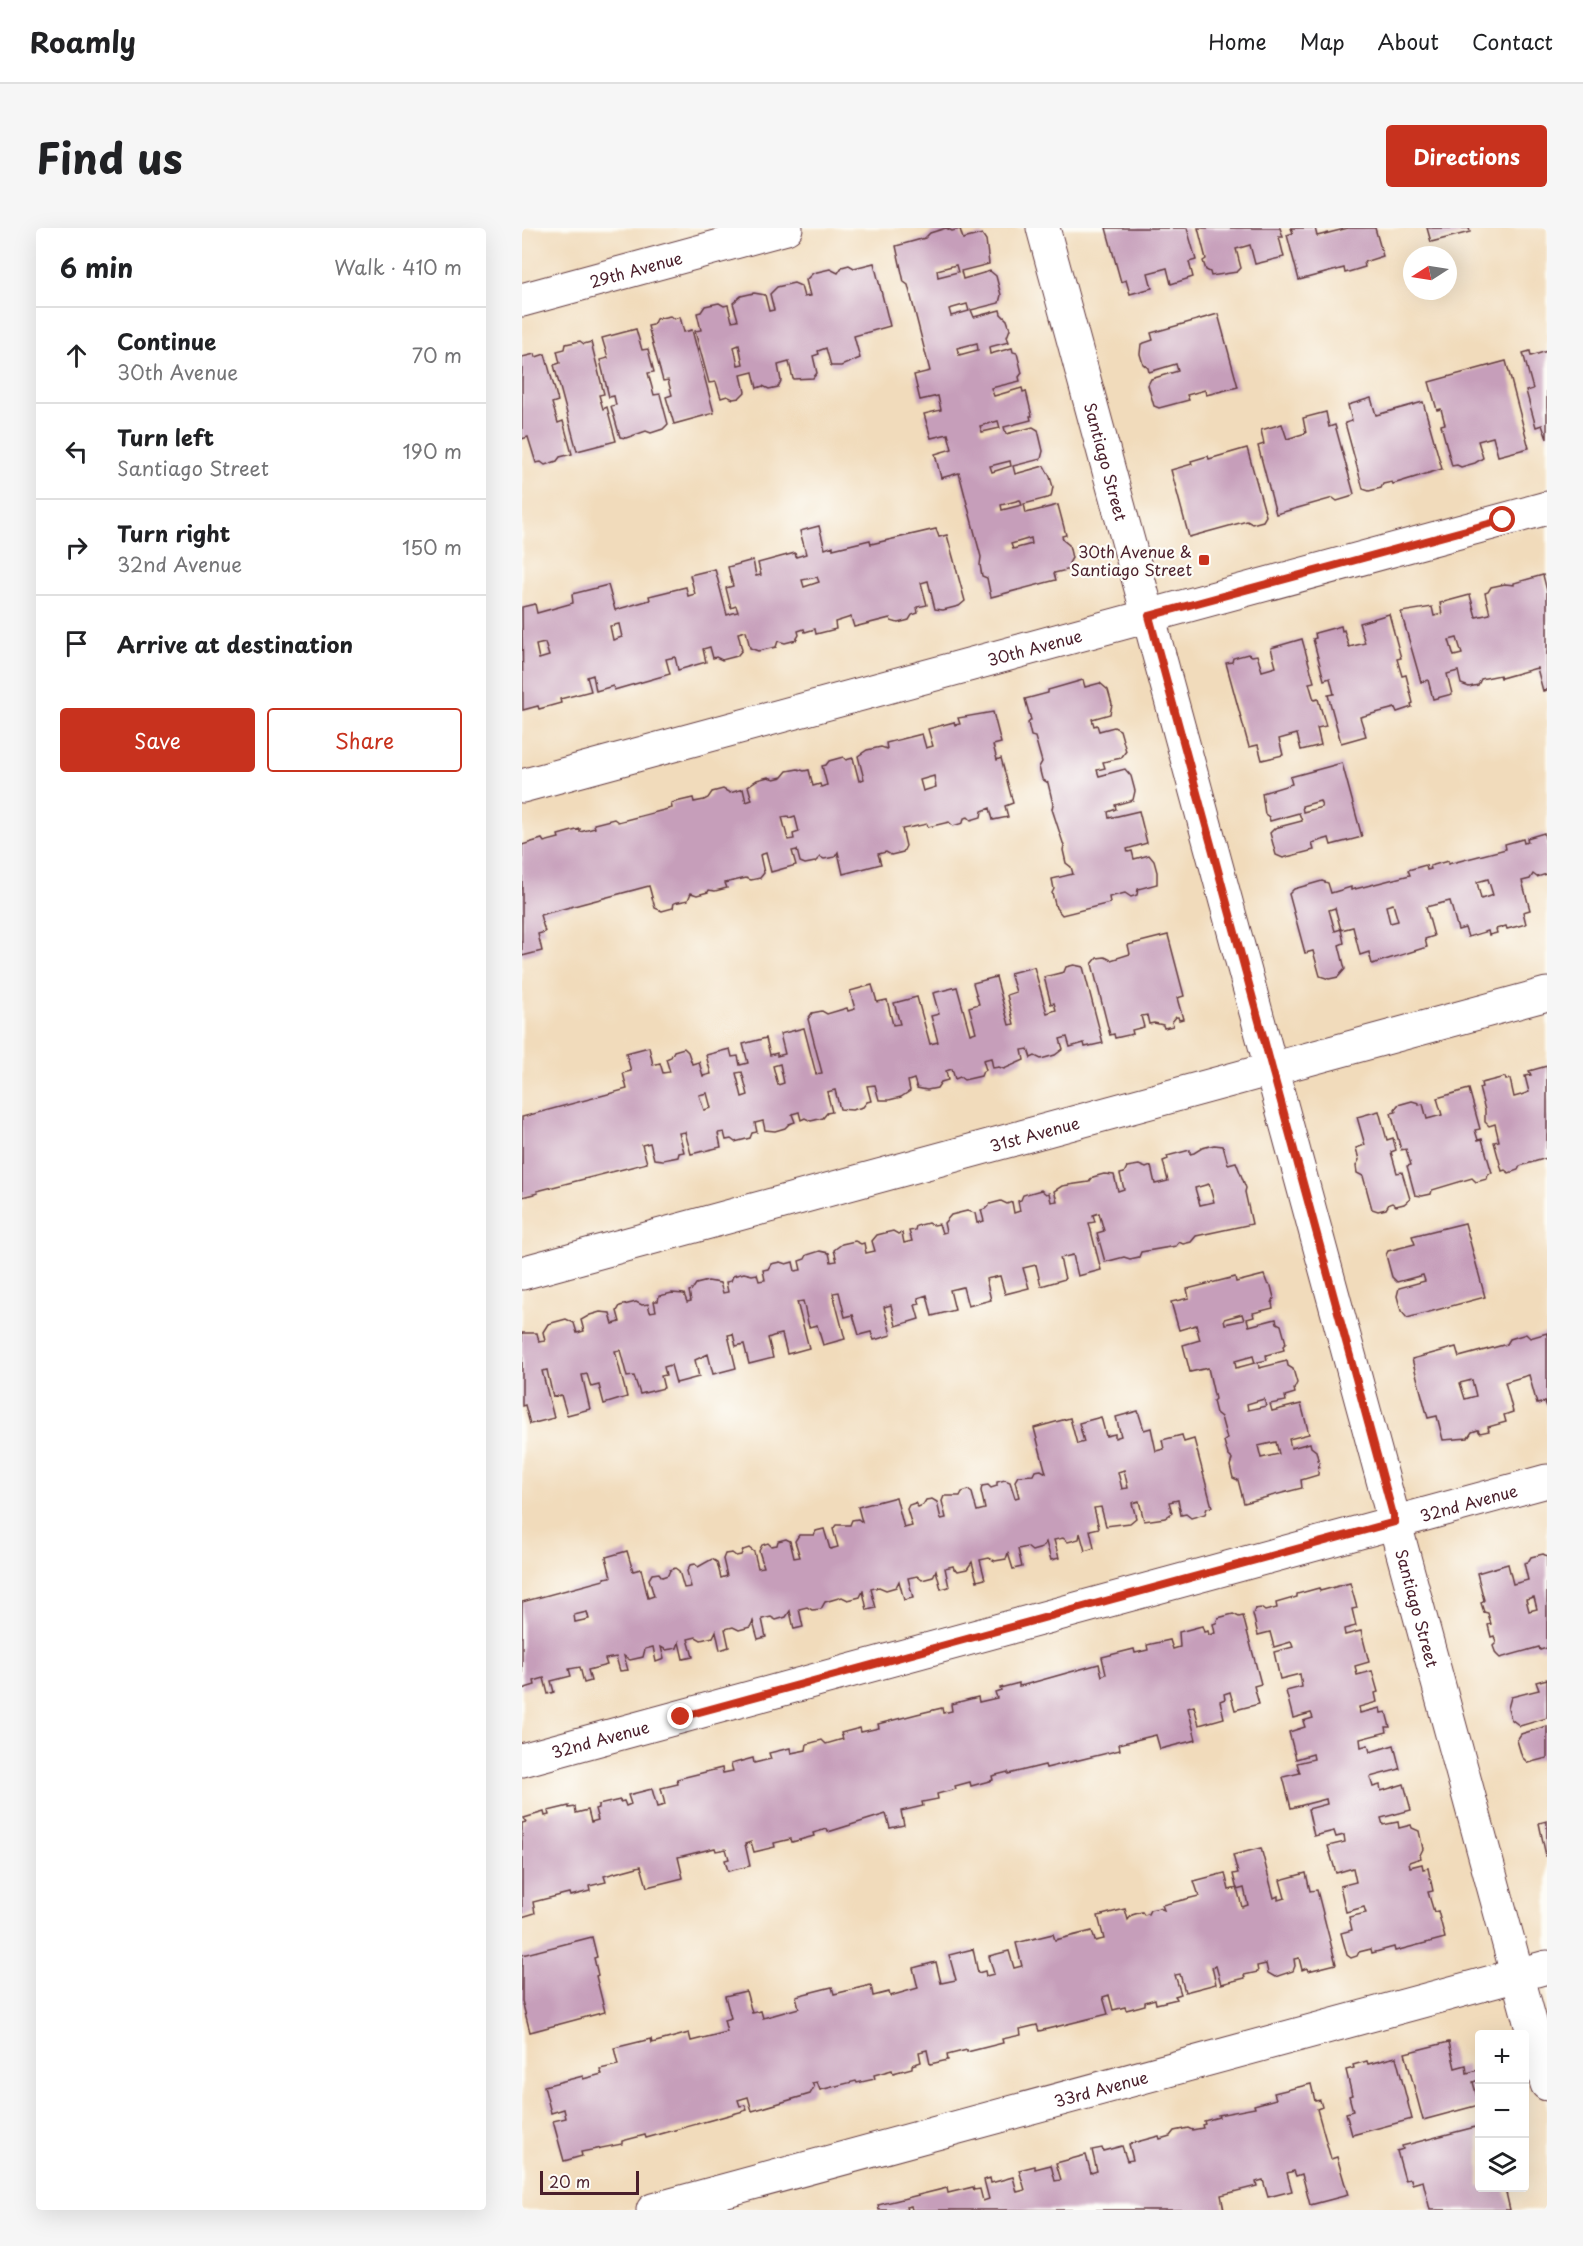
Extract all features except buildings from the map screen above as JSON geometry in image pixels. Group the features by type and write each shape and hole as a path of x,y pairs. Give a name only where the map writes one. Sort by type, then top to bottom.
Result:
{"street":[{"name":"29th Avenue","path":"522,300 786,228"},
{"name":"Santiago Street","path":"1043,228 1395,1522 1532,1971 1547,2084"},
{"name":"30th Avenue","path":"522,786 1547,508"},
{"name":"31st Avenue","path":"522,1273 1547,994"},
{"name":"32nd Avenue","path":"522,1760 1547,1481"},
{"name":"33rd Avenue","path":"653,2210 1532,1971"}],"place":[{"name":"30th Avenue & Santiago Street","path":"1204,560"}],"route":[{"path":"681,1717 1395,1522 1149,616 1503,520"}]}
